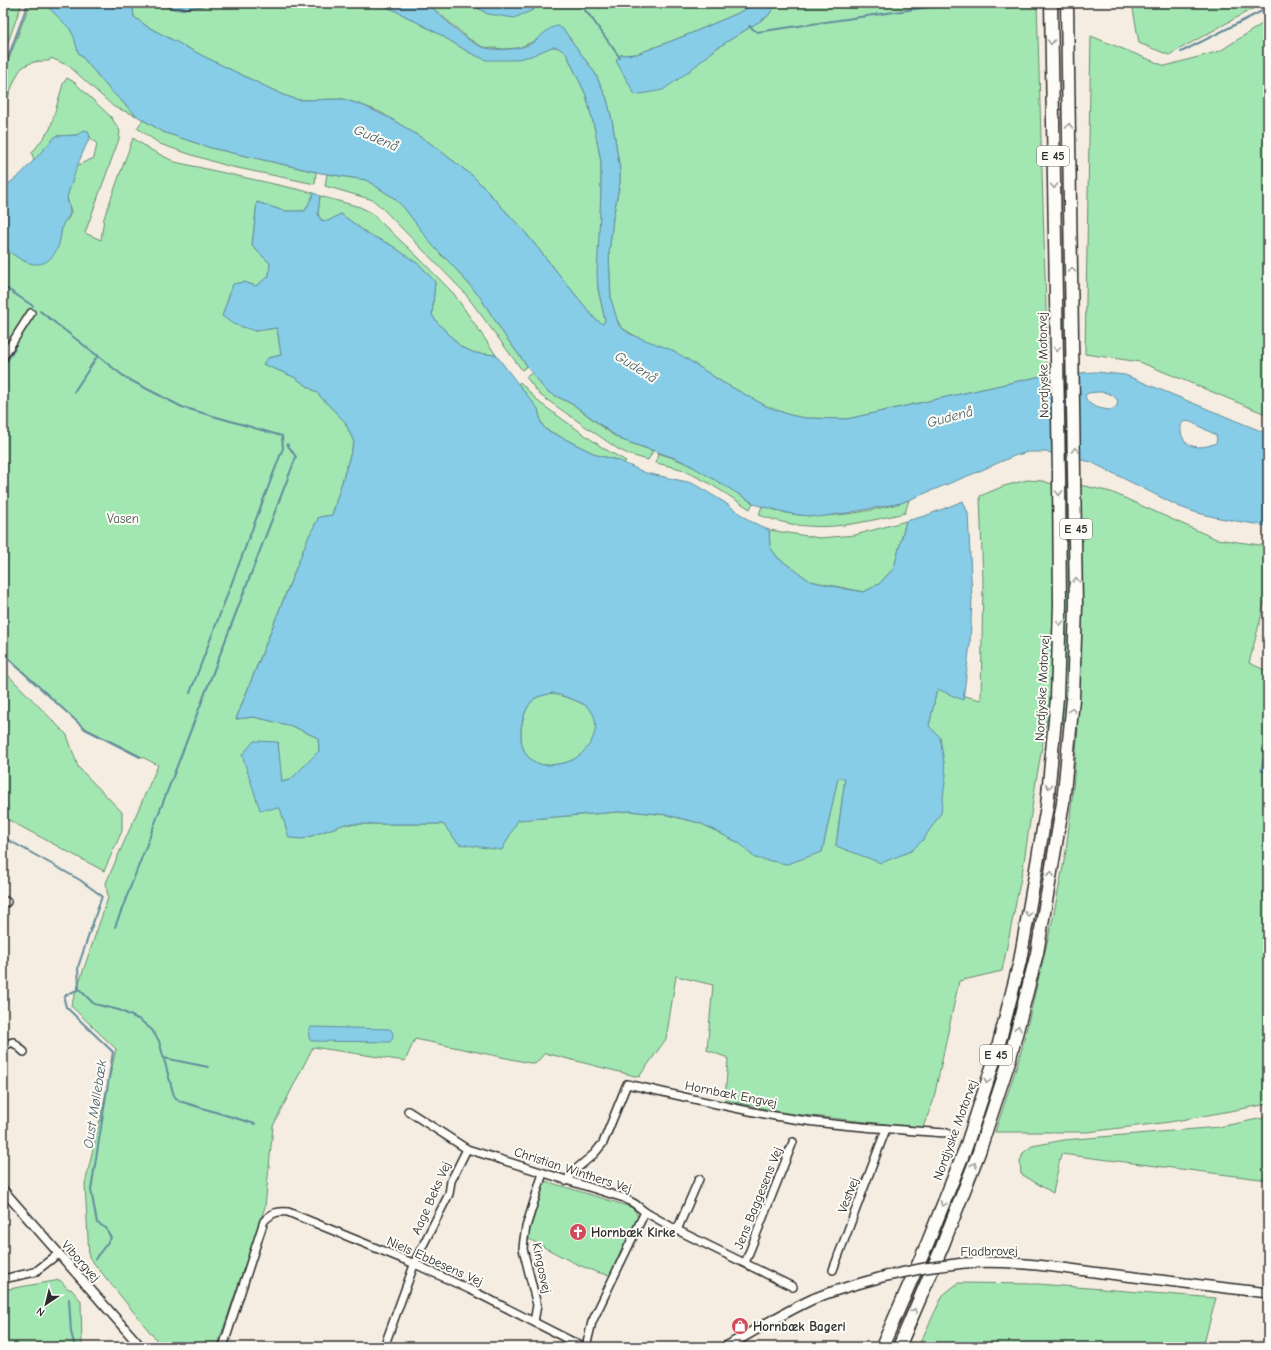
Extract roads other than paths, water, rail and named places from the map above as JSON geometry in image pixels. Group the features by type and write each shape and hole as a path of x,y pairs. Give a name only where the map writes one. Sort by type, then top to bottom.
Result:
{"highway":[{"name":"Nordjyske Motorvej","path":"882,1347 928,1242 966,1147 996,1055 1020,961 1047,806 1057,698 1060,598 1051,3"},
{"name":"E 45","path":"899,1347 942,1247 979,1152 1010,1058 1037,953 1063,803 1073,699 1076,598 1067,3"}],"main road":[{"name":"Fladbrovej","path":"726,1347 765,1323 813,1299 852,1285 925,1268 964,1263 1008,1262 1048,1265 1100,1273 1268,1293"}],"street":[{"path":"3,357 32,313"},
{"path":"3,1046 13,1042 24,1052"},
{"name":"Hornbæk Engvej","path":"566,1181 575,1170 594,1154 603,1142 627,1084 705,1102 776,1116 886,1129 947,1133"},
{"name":"Christian Winthers Vej","path":"408,1111 467,1149 624,1198 677,1230 793,1286"},
{"name":"Vestvej","path":"833,1270 886,1129"},
{"name":"Jens Baggesens Vej","path":"745,1263 793,1142"},
{"name":"Aage Beks Vej","path":"384,1347 415,1264 449,1194 451,1181 467,1149"},
{"name":"Kingosvej","path":"534,1322 537,1305 523,1249 526,1227 543,1173"},
{"path":"677,1230 698,1179"},
{"name":"Viborgvej","path":"3,1190 141,1347"},
{"name":"Niels Ebbesens Vej","path":"222,1347 264,1221 272,1214 281,1211 288,1212 415,1264 473,1291 583,1347"},
{"path":"586,1347 592,1322 645,1212"},
{"path":"3,1279 35,1272 58,1254"}],"water":[{"name":"Gudenå","path":"44,3 136,3 133,9 134,17 148,27 283,95 299,100 343,99 362,105 390,118 430,143 474,177 524,231 595,319 603,324 605,320 598,289 597,274 601,162 586,95 566,53 557,47 552,47 531,56 513,60 486,60 470,53 439,34 396,11 378,3 427,3 453,27 475,44 493,49 523,47 532,43 550,28 558,26 563,29 595,73 607,99 612,120 620,170 620,182 613,218 609,254 611,299 619,326 630,334 672,350 722,382 766,406 790,415 805,418 847,419 1046,375 1096,372 1125,375 1268,434 1268,526 1223,519 1191,511 1180,507 1091,462 1047,452 1028,452 1014,456 901,503 847,513 818,517 792,514 757,505 688,464 622,440 574,405 548,392 505,336 480,297 433,246 405,209 394,198 366,180 321,173 211,148 163,132 137,116 110,90 78,52 70,29","holes":["1097,392 1114,396 1118,401 1117,406 1111,410 1099,408 1089,403 1085,396 1088,393","1185,421 1191,422 1216,435 1216,443 1200,447 1190,445 1183,438 1181,432 1182,424"]},
{"path":"156,3 219,3 178,10"},
{"path":"469,3 538,3 533,10 514,18 488,14"},
{"path":"756,3 777,3 768,16 717,48 663,90 635,95 616,61 620,55 637,54 687,35 736,14"},
{"path":"83,130 88,131 90,137 79,161 67,196 70,214 63,224 58,248 50,259 44,263 30,263 23,260 3,246 3,188 21,174 56,136 77,135"},
{"path":"314,193 320,196 318,214 321,220 328,221 341,214 368,234 391,245 421,266 435,282 432,315 437,322 461,347 475,353 496,355 538,409 541,422 545,429 597,455 617,460 646,473 692,483 724,502 750,521 769,530 770,547 778,558 810,581 864,592 879,584 894,568 906,521 925,516 963,501 968,513 972,598 970,644 963,700 937,689 929,726 940,737 946,775 941,813 923,840 911,851 881,863 836,846 845,778 838,778 822,852 787,864 755,858 739,843 700,823 667,815 630,811 518,820 502,850 459,844 443,824 345,824 303,839 289,838 280,808 260,810 242,755 254,741 278,742 282,782 290,780 319,751 318,738 292,726 254,717 236,719 308,538 319,517 332,515 354,442 345,422 316,392 294,377 263,364 268,358 281,355 277,328 255,331 233,324 222,316 233,284 244,282 256,286 269,276 270,263 252,246 257,202 284,211 305,211","holes":["552,693 583,704 593,714 596,727 592,740 581,754 569,762 542,765 529,758 524,751 521,733 522,723 529,705 534,699"]},
{"path":"1268,734 1268,773 1261,771"},
{"path":"311,1027 390,1029 393,1033 393,1037 390,1042 312,1041 310,1040 309,1035 309,1030"}],"waterway":[{"name":"Oust Møllebæk","path":"3,71 28,3"},
{"path":"579,3 620,58"},
{"path":"749,26 757,32 956,3"},
{"path":"1181,52 1268,8"},
{"path":"3,286 33,306"},
{"path":"40,311 126,378 182,407 282,436 283,448 190,693"},
{"path":"3,367 15,349"},
{"path":"74,392 98,355"},
{"path":"115,927 296,457 287,444"},
{"path":"3,654 85,729 140,757"},
{"name":"Oust Møllebæk","path":"3,837 80,880 102,896 78,967 79,989 66,995 64,999 66,1007 113,1052 91,1190 97,1223 106,1228 111,1238 95,1259"},
{"path":"79,989 94,1004 119,1010 140,1020 152,1030 159,1041 174,1096 179,1101 255,1124"},
{"path":"164,1058 208,1067"},
{"name":"Oust Møllebæk","path":"69,1299 71,1332 75,1347"}],"place":[{"name":"Hornbæk Kirke","path":"578,1232"},
{"name":"Hornbæk Bageri","path":"740,1326"}],"park label":[{"name":"Vasen","path":"123,518"}]}
